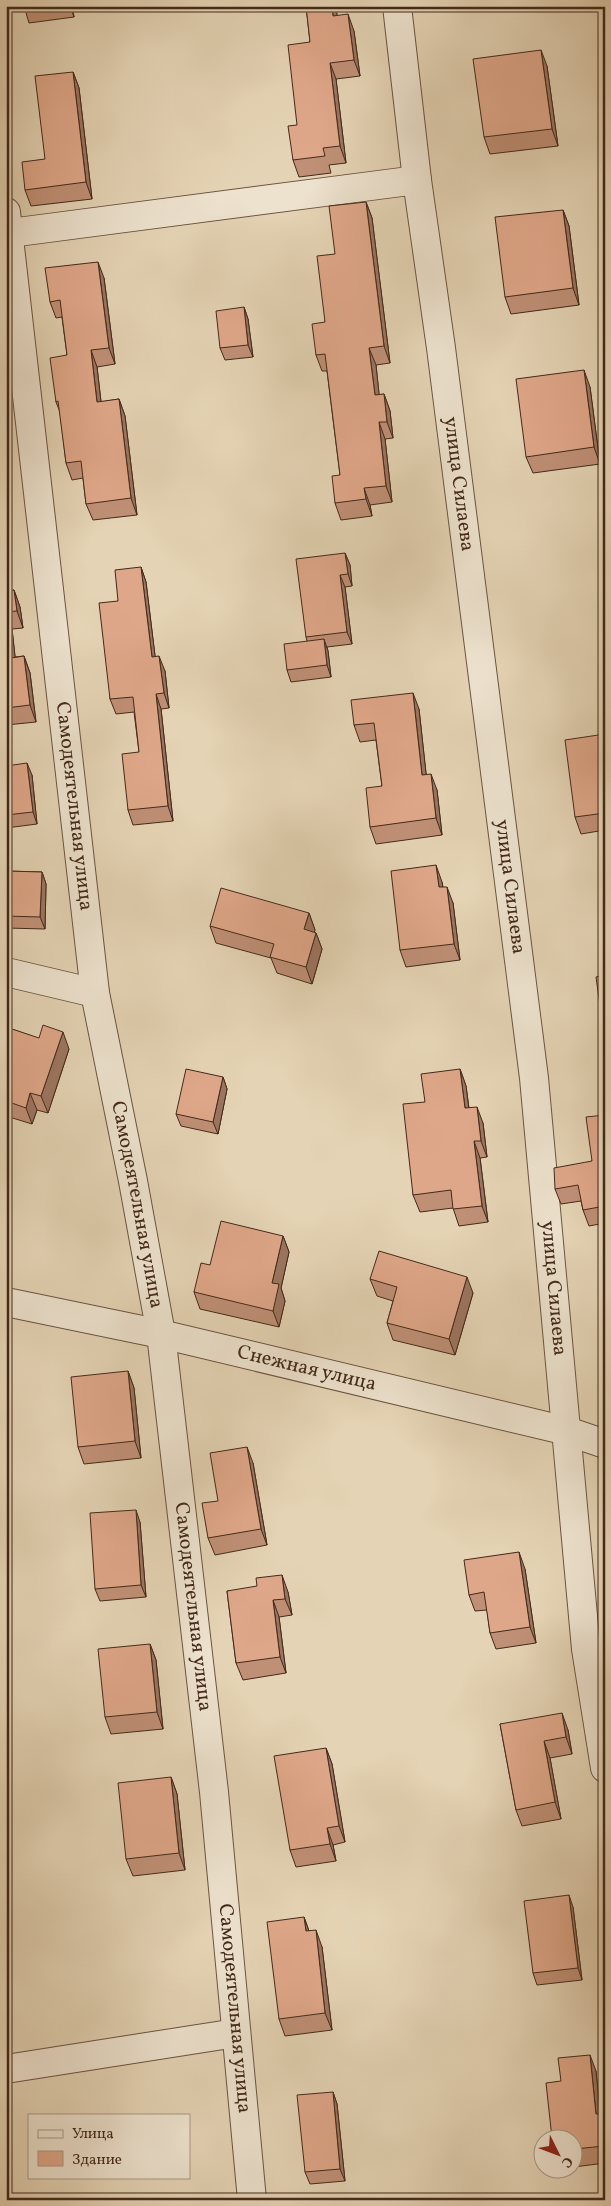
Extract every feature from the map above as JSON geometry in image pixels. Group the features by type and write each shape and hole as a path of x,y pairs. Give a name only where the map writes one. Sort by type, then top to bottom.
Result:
{"street":[{"name":"улица Силаева","path":"397,6 417,180 534,1078 586,1649 605,1768"},
{"path":"8,222 417,180"},
{"name":"Самодеятельная улица","path":"8,222 96,993 161,1334 214,1792 252,2200"},
{"path":"6,972 96,993"},
{"name":"Снежная улица","path":"6,1302 161,1334 567,1430 605,1444"},
{"path":"6,2070 236,2033"}],"building":[{"path":"306,6 332,6 333,16 348,14 354,60 330,63 340,146 323,148 325,156 293,160 288,126 297,125 288,45 310,42"},
{"path":"541,50 552,129 484,137 473,59"},
{"path":"73,72 86,182 25,190 22,162 45,159 35,76"},
{"path":"366,202 384,346 369,348 375,395 384,394 387,422 379,422 386,486 364,488 366,499 335,503 332,476 340,475 325,354 316,355 312,324 325,322 317,256 335,254 329,206"},
{"path":"563,210 573,288 505,297 495,217"},
{"path":"98,262 109,348 91,350 97,402 119,399 131,498 86,504 81,461 66,463 50,358 67,355 60,300 50,302 45,268"},
{"path":"244,307 248,345 220,348 216,311"},
{"path":"584,370 594,447 526,457 516,379"},
{"path":"345,553 348,574 340,575 347,632 306,637 296,559"},
{"path":"141,567 152,657 159,656 164,693 156,694 168,806 128,810 122,754 139,752 133,697 110,699 99,603 118,601 115,570"},
{"path":"14,590 17,611 6,612 6,591"},
{"path":"6,616 11,658 24,656 30,705 6,708"},
{"path":"324,639 327,665 287,670 284,644"},
{"path":"413,693 422,775 431,774 436,818 370,827 366,788 382,786 374,723 354,725 351,700"},
{"path":"605,734 605,813 575,817 565,740"},
{"path":"27,763 33,812 6,815 6,766"},
{"path":"436,865 439,887 447,887 454,944 400,950 391,871"},
{"path":"6,871 42,872 40,917 6,916"},
{"path":"221,888 309,913 304,929 316,933 306,967 270,957 274,944 210,926"},
{"path":"605,975 605,1042 596,977"},
{"path":"43,1025 63,1032 41,1096 30,1093 26,1108 6,1101 6,1027 39,1038"},
{"path":"186,1069 223,1077 213,1122 176,1114"},
{"path":"460,1069 465,1108 477,1107 481,1141 474,1141 482,1206 453,1209 451,1190 413,1195 403,1104 425,1102 421,1074"},
{"path":"605,1115 605,1206 583,1210 578,1185 555,1189 554,1168 592,1161 586,1117"},
{"path":"221,1221 283,1236 272,1283 279,1284 273,1311 194,1292 201,1263 210,1265"},
{"path":"379,1251 467,1277 449,1339 387,1323 397,1287 370,1279"},
{"path":"128,1371 135,1441 78,1447 71,1377"},
{"path":"247,1447 261,1529 208,1538 202,1503 218,1501 210,1453"},
{"path":"136,1510 141,1585 95,1589 90,1513"},
{"path":"519,1552 530,1627 490,1633 484,1592 469,1595 464,1560"},
{"path":"282,1575 285,1599 273,1600 280,1657 236,1663 227,1591 257,1586 256,1578"},
{"path":"150,1644 157,1712 105,1717 98,1649"},
{"path":"562,1713 566,1737 544,1741 555,1802 516,1810 500,1724"},
{"path":"326,1748 339,1826 327,1828 330,1844 290,1850 274,1756"},
{"path":"171,1777 179,1853 126,1859 118,1783"},
{"path":"569,1895 578,1968 533,1973 524,1901"},
{"path":"304,1917 306,1931 316,1930 325,2013 279,2019 267,1922"},
{"path":"590,2055 596,2114 605,2114 605,2146 584,2148 584,2128 551,2128 546,2083 561,2081 558,2058"},
{"path":"333,2092 340,2169 305,2172 297,2095"}]}
